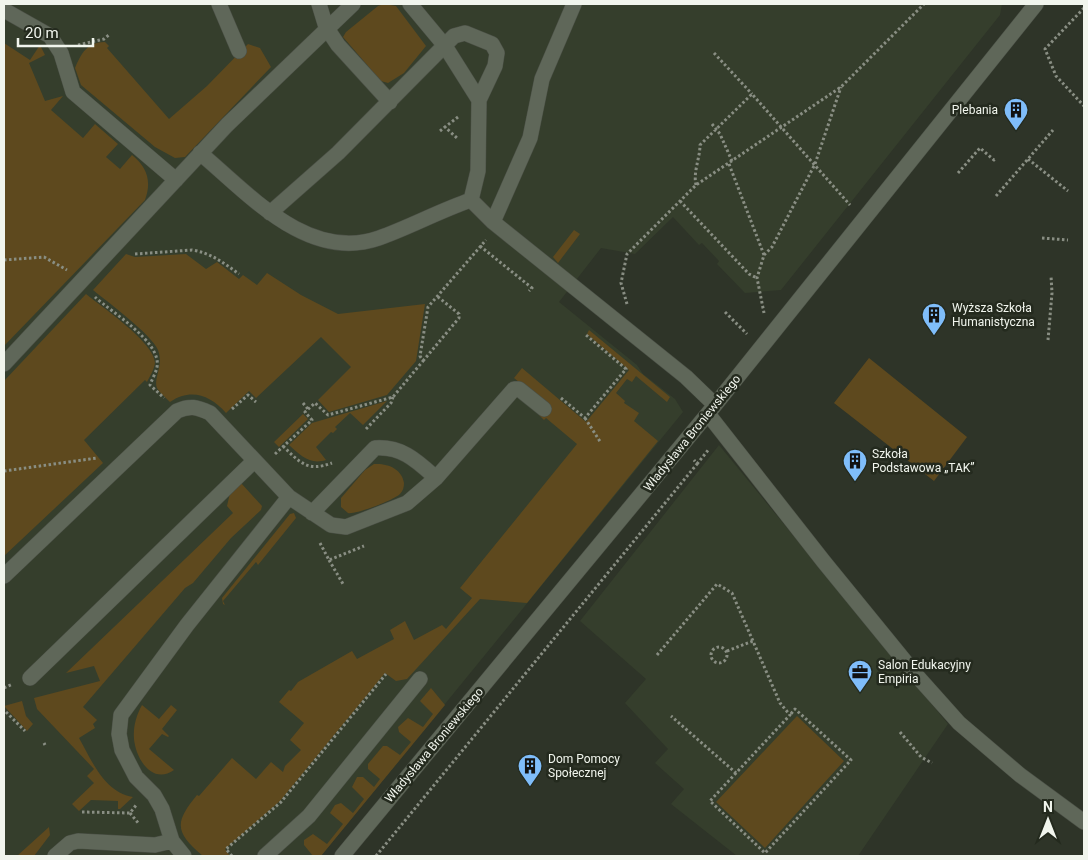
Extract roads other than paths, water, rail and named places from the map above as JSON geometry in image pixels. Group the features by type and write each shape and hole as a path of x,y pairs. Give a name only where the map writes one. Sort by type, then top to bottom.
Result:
{"street":[{"path":"219,4 240,50"},
{"path":"319,4 326,27 338,45 390,102"},
{"path":"4,364 200,153 326,27 353,4"},
{"path":"410,4 445,46 479,100"},
{"path":"493,222 530,138 542,79 574,4"},
{"name":"Władysława Broniewskiego","path":"342,856 712,410 1036,4"},
{"path":"4,10 50,36 61,54 73,92 176,180"},
{"path":"270,213 338,153 454,36 466,33 492,44 497,53 495,66 479,100 478,171 471,200"},
{"path":"200,153 270,213 308,234 343,241 363,241 378,238 442,210 471,200"},
{"path":"471,200 493,222 686,377 824,562 916,676 959,723 1020,775 1084,822"},
{"path":"4,576 177,411 185,408 196,407 210,413 289,497 331,525 346,527 407,503 436,478 514,389 519,389 544,409"},
{"path":"312,512 376,448 390,447 402,450 436,478"},
{"path":"30,678 254,461"},
{"path":"184,856 172,841 162,809 136,777 122,750 119,734 121,715 125,707 289,497"},
{"path":"265,856 309,816 420,679"},
{"path":"55,856 70,843 78,841 155,844 172,841"}],"place":[{"name":"Plebania","path":"1016,131"},
{"name":"Wyższa Szkoła Humanistyczna","path":"934,336"},
{"name":"Szkoła Podstawowa „TAK”","path":"855,482"},
{"name":"Salon Edukacyjny Empiria","path":"860,693"},
{"name":"Dom Pomocy Społecznej","path":"530,787"}]}
